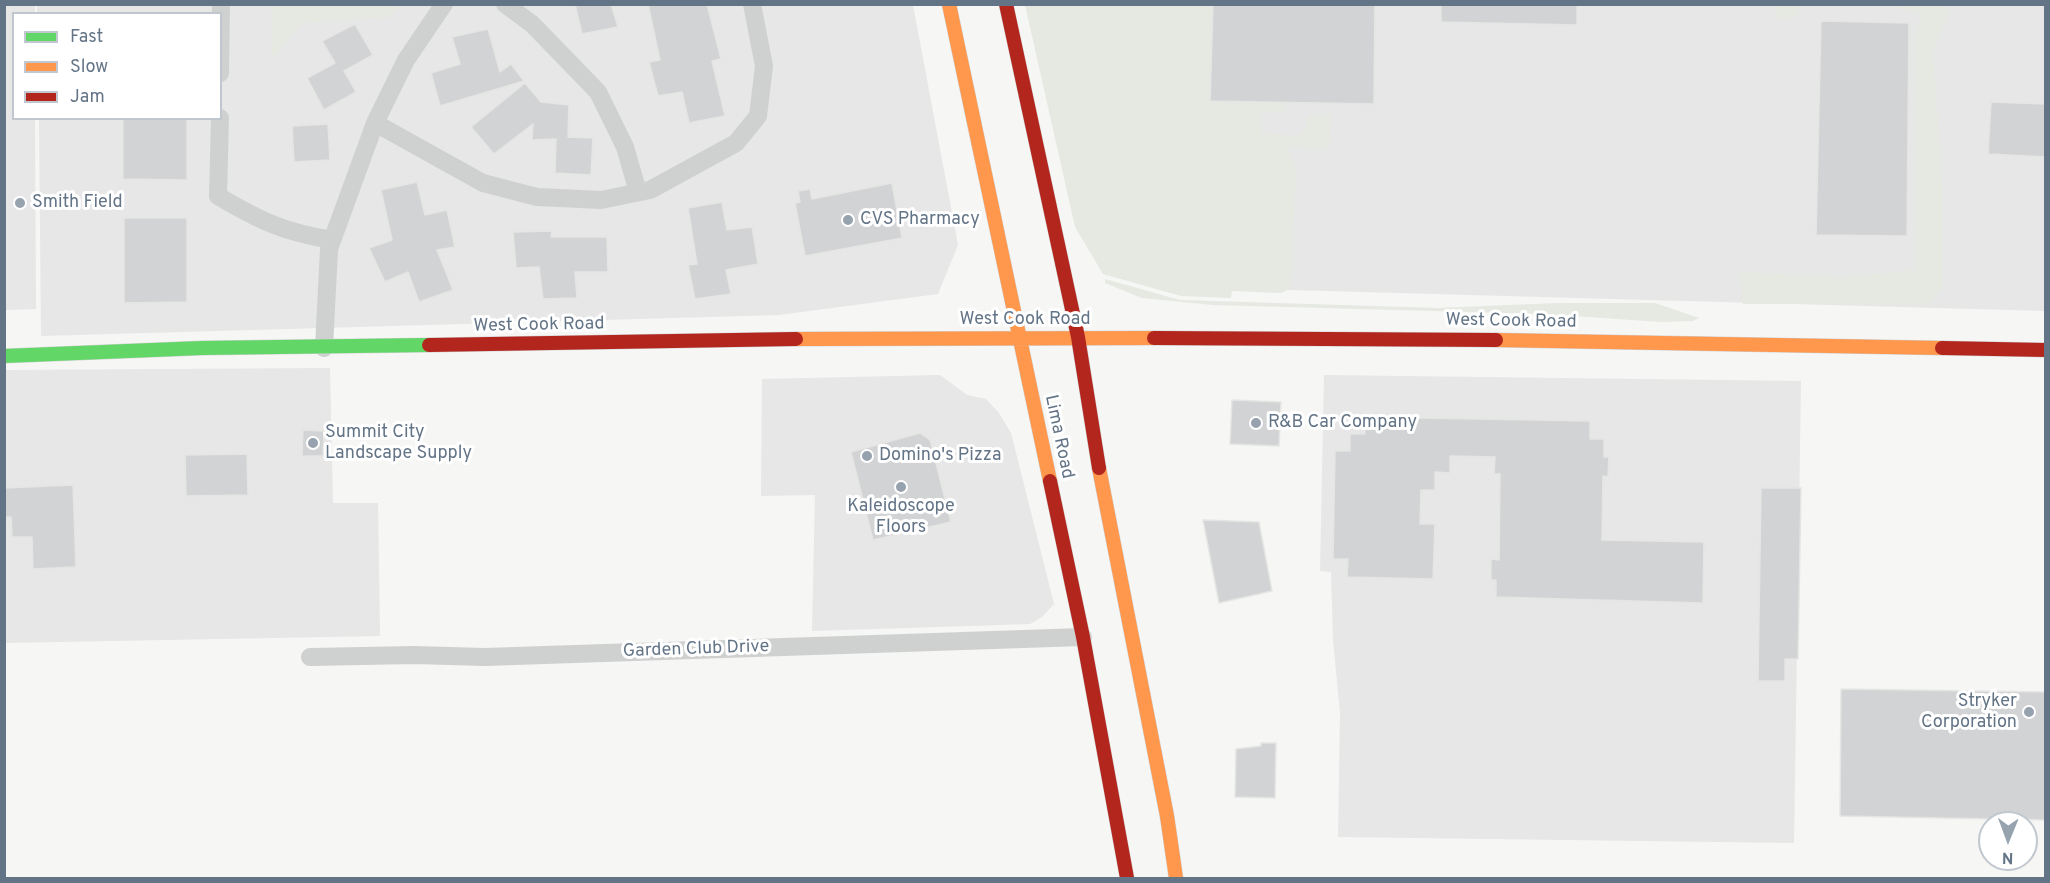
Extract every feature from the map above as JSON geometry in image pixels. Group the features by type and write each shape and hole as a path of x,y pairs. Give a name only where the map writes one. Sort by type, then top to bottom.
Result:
{"main road":[{"name":"Lima Road","path":"949,4 1083,637 1127,879"},
{"name":"Lima Road","path":"1006,4 1078,337 1096,454 1167,816 1176,879"},
{"name":"West Cook Road","path":"4,356 201,348 1018,337 1725,342 2046,350"}],"street":[{"path":"324,348 329,249 332,240 375,123 406,60 444,4"},
{"path":"505,4 532,24 598,92 625,147 638,192"},
{"path":"375,123 494,187 537,197 601,200 638,192 658,185 736,143 758,116 764,66 752,4"},
{"path":"220,120 218,196 258,220 284,231 332,240"},
{"name":"Garden Club Drive","path":"310,657 414,655 485,657 1083,637"}],"shaded area":[{"path":"273,4 399,5 390,17 302,23 271,61"},
{"path":"1775,4 1802,5 1795,17 1778,18"},
{"name":"Smith Field","path":"4,5 35,5 35,12 12,12 12,120 35,120 36,309 5,310"},
{"path":"37,5 913,5 958,245 938,294 779,315 41,336 39,120 222,120 222,12 37,12"},
{"path":"1025,5 1213,5 1210,101 1285,101 1285,112 1261,111 1261,133 1296,136 1306,129 1307,116 1331,116 1329,148 1286,147 1296,168 1291,288 1281,293 1232,291 1231,298 1181,296 1103,274 1075,227"},
{"path":"1037,5 2045,5 2045,311 1183,287"},
{"path":"1890,5 1947,5 1949,13 1933,51 1942,182 1942,288 1931,303 1743,304 1740,272 1844,277 1916,270 1915,33 1922,15"},
{"path":"1105,279 1180,300 1438,308 1558,303 1655,303 1699,318 1693,321 1662,322 1542,314 1213,305 1142,298 1105,283"},
{"path":"330,368 333,503 378,503 380,636 5,643 4,370"},
{"path":"940,375 967,395 986,399 999,413 1011,433 1054,604 1042,617 1030,624 812,631 815,495 761,496 762,379"},
{"path":"1324,375 1801,381 1794,843 1338,837 1340,713 1333,640 1331,572 1320,571"}],"building":[{"path":"575,4 611,4 618,27 582,34"},
{"path":"648,4 707,4 721,59 712,61 725,116 689,123 682,92 658,96 649,62 660,60"},
{"path":"1213,4 1375,4 1374,104 1210,101"},
{"path":"1441,4 1577,4 1577,25 1441,22"},
{"path":"1821,21 1909,23 1907,236 1816,235"},
{"path":"355,24 373,55 344,71 356,92 324,110 307,78 335,63 322,41"},
{"path":"488,29 500,72 511,64 524,81 440,106 431,73 460,64 452,37"},
{"path":"525,83 541,102 569,105 568,137 593,138 591,175 555,173 556,139 532,140 533,124 494,154 471,127"},
{"path":"1991,102 2046,104 2046,157 1988,154"},
{"path":"123,120 187,120 187,180 123,179"},
{"path":"328,124 330,160 294,162 292,126"},
{"path":"417,182 425,215 447,210 455,247 437,250 453,290 419,302 408,272 385,282 369,248 392,240 381,190"},
{"name":"CVS Pharmacy","path":"892,183 902,238 805,256 795,203 800,202 798,191 810,189 812,199"},
{"path":"722,202 727,230 752,227 758,264 726,270 731,294 695,299 688,265 697,264 688,208"},
{"path":"124,218 187,218 187,302 124,303"},
{"path":"552,231 551,237 607,237 608,272 575,272 577,298 543,299 539,267 516,268 513,232"},
{"name":"R&B Car Company","path":"1232,400 1281,402 1279,446 1230,444"},
{"path":"1365,417 1590,421 1590,439 1604,439 1604,457 1609,457 1608,477 1603,476 1602,540 1704,542 1703,603 1496,597 1496,580 1491,580 1491,559 1499,560 1500,474 1494,474 1495,457 1450,456 1450,473 1435,472 1435,490 1421,490 1420,524 1435,524 1433,579 1347,577 1348,559 1333,559 1335,451 1350,451 1350,434 1365,434"},
{"name":"Summit City Landscape Supply","path":"303,430 324,431 323,456 302,456"},
{"name":"Kaleidoscope Floors","path":"920,433 930,440 951,522 873,540 851,452"},
{"path":"247,454 248,495 186,496 185,455"},
{"path":"73,485 76,567 33,569 32,537 12,537 11,517 4,517 4,488"},
{"path":"1761,488 1801,488 1798,659 1785,659 1785,681 1758,681"},
{"path":"1203,520 1259,522 1272,591 1219,603"},
{"path":"1841,689 2046,692 2046,820 2038,820 2038,811 1978,811 1978,819 1840,816"},
{"path":"1261,743 1276,743 1275,798 1235,797 1236,749 1261,746"}],"traffic: fast":[{"path":"4,356 202,348 429,345"}],"traffic: slow":[{"path":"949,4 1050,481"},
{"path":"796,339 1154,338"},
{"path":"1496,340 1942,348"},
{"path":"1099,468 1167,816 1176,878"}],"traffic: jam":[{"path":"1006,4 1078,337 1099,468"},
{"path":"1154,338 1496,340"},
{"path":"429,345 796,339"},
{"path":"1942,348 2046,350"},
{"path":"1050,481 1083,637 1127,878"}],"place":[{"name":"Smith Field","path":"20,203"},
{"name":"CVS Pharmacy","path":"848,220"},
{"name":"R&B Car Company","path":"1256,423"},
{"name":"Summit City Landscape Supply","path":"313,443"},
{"name":"Domino's Pizza","path":"867,456"},
{"name":"Kaleidoscope Floors","path":"901,487"},
{"name":"Stryker Corporation","path":"2029,712"}]}
